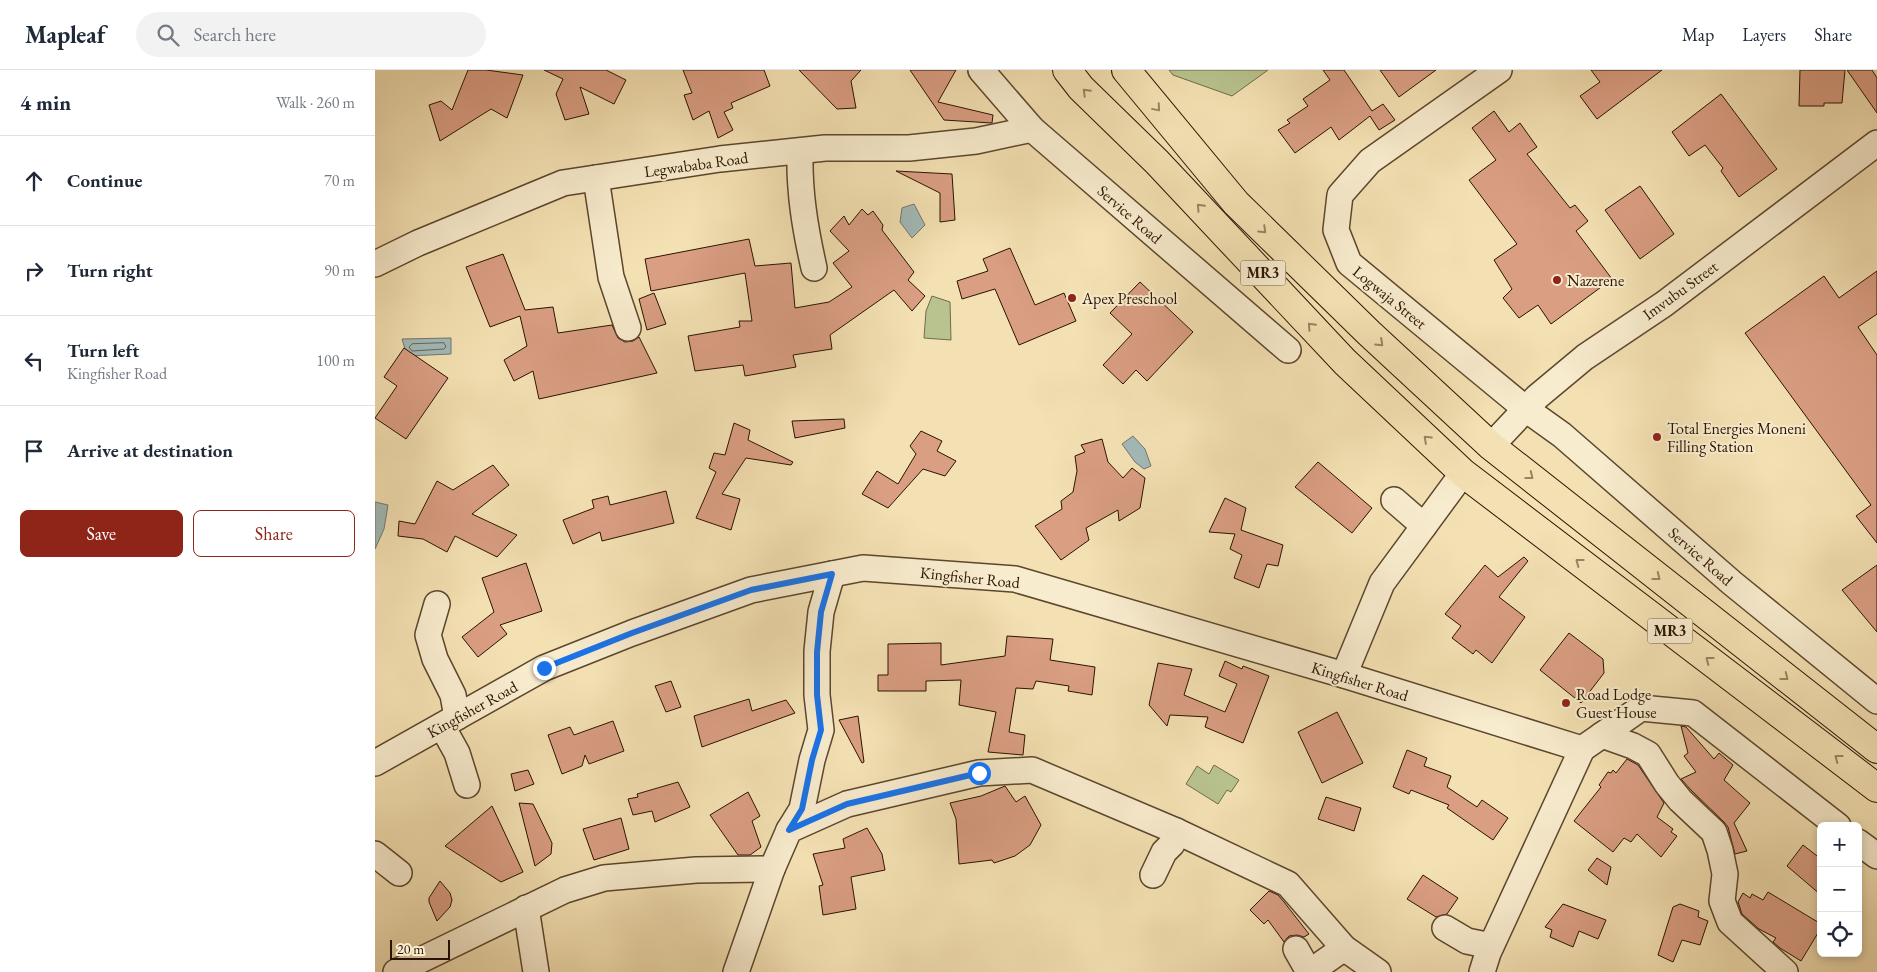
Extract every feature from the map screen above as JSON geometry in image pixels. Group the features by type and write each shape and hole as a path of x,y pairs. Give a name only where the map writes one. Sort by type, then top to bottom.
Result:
{"highway":[{"name":"MR3","path":"1067,70 1081,88 1164,168 1345,362 1463,473 1877,788"},
{"name":"MR3","path":"1126,70 1235,203 1369,333 1491,446 1877,749"}],"street":[{"name":"Service Road","path":"981,70 1032,129 1289,350"},
{"name":"Logwaja Street","path":"1499,70 1370,161 1340,195 1336,230 1349,263 1527,410"},
{"name":"Legwababa Road","path":"375,264 418,242 563,183 720,159 825,148 909,148 971,142 1032,129"},
{"name":"Imvubu Street","path":"1491,446 1537,398 1585,357 1664,304 1877,143"},
{"path":"800,151 799,176 805,226 814,268"},
{"path":"596,178 611,277 628,328"},
{"name":"Service Road","path":"1527,410 1562,435 1732,583 1877,701"},
{"path":"1344,676 1382,583 1463,473"},
{"path":"1395,500 1423,526"},
{"name":"Kingfisher Road","path":"375,763 544,668 632,633 751,590 863,568 1015,579 1344,676 1582,749"},
{"path":"736,972 772,869 789,830 802,809 812,760 821,730 817,695 817,652 821,612 832,574"},
{"path":"437,604 428,634 435,659 453,695 450,722 467,785"},
{"path":"1482,972 1491,946 1582,749 1641,708 1693,713 1833,822"},
{"path":"1602,735 1633,746 1648,754 1667,784 1680,800 1714,832 1725,874 1722,901 1730,922 1785,972"},
{"path":"789,830 847,804 979,773 1032,770 1176,831 1288,884 1344,948 1378,972"},
{"path":"1153,875 1164,852 1172,844 1176,831"},
{"path":"1862,845 1877,856"},
{"path":"375,854 399,873"},
{"path":"395,972 565,890 604,878 696,870 772,869"},
{"path":"526,908 536,972"},
{"path":"1445,928 1467,941 1491,946"},
{"path":"1296,949 1310,972 1344,948"}],"green space":[{"path":"1169,70 1268,70 1232,96 1173,75"},
{"path":"932,296 950,302 951,340 924,338 926,311"},
{"path":"1214,765 1239,780 1231,792 1227,790 1218,804 1186,784 1197,766 1209,774"}],"water":[{"path":"914,204 925,225 912,238 900,222 902,208"},
{"path":"451,338 451,354 407,356 402,339"},
{"path":"1133,436 1145,449 1151,466 1144,469 1135,462 1122,444"},
{"path":"375,502 388,505 384,529 375,549"}],"building":[{"path":"468,70 486,70 523,75 507,118 491,109 440,141 429,105 441,101 452,110"},
{"path":"544,70 606,70 626,80 614,104 580,87 589,114 565,120 556,94 563,79"},
{"path":"683,70 764,70 770,86 731,103 733,108 724,112 733,130 718,138 709,111 693,120 684,95 692,93"},
{"path":"799,70 861,70 851,81 856,108 837,109"},
{"path":"910,70 956,70 938,102 993,115 992,123 944,120"},
{"path":"1323,70 1344,70 1372,111 1383,104 1395,120 1379,130 1370,116 1339,140 1331,127 1295,153 1278,130 1290,123 1287,120 1308,106 1303,99 1330,80"},
{"path":"1380,70 1436,70 1399,97"},
{"path":"1591,70 1662,70 1597,119 1580,96 1600,82"},
{"path":"1800,70 1845,70 1842,103 1824,103 1824,106 1799,106"},
{"path":"1847,70 1872,70 1877,78 1877,113"},
{"path":"1721,94 1777,169 1739,197 1721,171 1723,168 1705,145 1689,156 1672,132"},
{"path":"1494,111 1509,132 1520,123 1537,147 1527,154 1570,208 1575,205 1588,221 1576,231 1612,279 1551,324 1538,305 1519,318 1503,298 1512,289 1494,260 1517,244 1469,180 1496,160 1472,128"},
{"path":"896,171 952,174 955,220 940,222 940,193"},
{"path":"1640,186 1674,234 1640,259 1605,210"},
{"path":"862,209 868,215 873,211 883,225 882,230 914,272 908,280 925,296 912,311 894,290 830,335 832,349 793,355 796,367 745,376 743,365 695,371 688,336 740,327 739,321 752,321 745,273 651,291 645,259 749,239 755,266 791,263 795,308 829,302 852,287 833,263 849,251 830,231 844,216 849,225"},
{"path":"1010,248 1035,305 1064,293 1076,321 1019,345 995,289 962,299 957,281 988,271 983,259"},
{"path":"503,254 525,310 553,307 558,333 612,325 618,338 625,342 633,341 639,337 657,373 539,399 533,371 514,381 504,360 527,346 520,316 490,327 466,267"},
{"path":"1877,271 1877,314 1858,327 1877,355 1877,543 1856,516 1871,505 1745,333 1824,276 1839,298"},
{"path":"1140,282 1193,332 1147,381 1136,370 1123,384 1103,365 1132,334 1110,313"},
{"path":"654,293 666,324 647,330 639,299"},
{"path":"404,348 448,378 406,439 375,418 397,386 384,377"},
{"path":"844,419 845,428 795,438 792,421"},
{"path":"734,423 750,430 748,440 793,462 791,465 746,458 722,494 740,499 731,530 696,518 716,472 709,468 714,453 725,455"},
{"path":"921,431 942,441 937,451 956,461 945,476 923,469 888,508 862,494 877,471 898,484 916,454 910,446"},
{"path":"1102,439 1108,462 1123,478 1132,468 1145,478 1140,508 1119,521 1118,510 1086,528 1089,540 1061,560 1035,526 1062,509 1061,501 1073,492 1077,471 1075,456 1085,452 1081,445"},
{"path":"1318,462 1372,508 1352,533 1295,487"},
{"path":"493,465 509,485 472,514 517,535 497,557 455,536 447,552 423,539 398,536 399,521 415,524 437,481 453,490"},
{"path":"666,491 674,523 602,541 600,532 573,544 563,520 594,508 592,500 608,496 610,505"},
{"path":"1225,498 1246,508 1241,530 1283,545 1278,566 1267,564 1259,588 1234,578 1242,555 1230,549 1235,534 1209,532"},
{"path":"1524,557 1528,561 1499,597 1525,617 1492,663 1476,650 1473,654 1452,638 1461,626 1445,614 1485,565 1498,577"},
{"path":"526,563 542,611 500,625 507,634 478,657 462,637 494,612 482,578"},
{"path":"1877,565 1877,632 1842,590"},
{"path":"1569,633 1603,659 1604,673 1581,703 1540,670"},
{"path":"1007,636 1053,639 1050,660 1095,667 1092,695 1068,691 1069,686 1036,681 1033,689 1016,688 1009,732 1025,735 1023,755 988,752 996,712 959,705 961,680 926,681 926,691 878,691 878,675 888,675 888,644 941,643 941,665 1005,656"},
{"path":"1225,661 1242,669 1243,666 1269,676 1243,743 1205,727 1208,717 1170,715 1167,726 1149,705 1158,663 1192,669 1184,695 1225,712 1237,684 1219,676"},
{"path":"671,681 681,707 666,712 655,686"},
{"path":"749,699 752,711 786,700 795,713 702,747 694,716"},
{"path":"1337,712 1363,763 1322,783 1298,732"},
{"path":"858,716 864,762 862,763 839,720"},
{"path":"613,721 624,751 589,764 585,755 582,766 562,774 548,735 570,727 574,735"},
{"path":"1681,726 1686,727 1714,759 1719,753 1733,765 1724,780 1750,803 1734,823 1747,851 1735,854 1728,827 1681,779 1696,772 1684,756 1688,753"},
{"path":"1407,750 1427,758 1424,766 1451,776 1447,787 1477,807 1482,800 1508,818 1493,840 1447,808 1449,805 1411,790 1409,794 1393,787"},
{"path":"1627,759 1638,765 1664,803 1657,817 1673,829 1671,832 1677,836 1661,857 1637,834 1631,842 1624,838 1613,852 1574,821 1601,787 1599,785 1608,772 1611,773 1613,770 1616,773"},
{"path":"528,770 534,784 515,791 511,774"},
{"path":"678,782 690,807 655,822 652,811 633,815 628,799 638,797 637,794"},
{"path":"1005,786 1016,802 1025,796 1041,825 1030,845 1015,856 994,863 992,860 959,864 956,819 950,803 981,796"},
{"path":"748,792 760,816 752,821 761,847 750,855 738,855 710,815"},
{"path":"1326,797 1361,808 1354,831 1318,819"},
{"path":"519,803 533,804 552,843 551,854 535,866"},
{"path":"492,806 523,872 501,882 445,846"},
{"path":"621,818 629,849 594,860 583,829"},
{"path":"867,828 882,854 885,870 851,877 856,909 823,915 819,886 823,885 813,854 845,848 843,839"},
{"path":"1803,845 1817,856 1817,892 1787,866"},
{"path":"1597,858 1611,867 1607,885 1588,870"},
{"path":"1423,875 1458,898 1447,914 1436,917 1407,899"},
{"path":"440,881 450,893 452,900 450,907 437,921 429,898"},
{"path":"1269,891 1278,895 1309,934 1304,937 1297,935 1289,936 1284,942 1268,920 1264,924 1250,910"},
{"path":"1768,892 1817,922 1817,935 1801,961 1780,948 1773,942 1776,938 1759,929 1742,914 1738,902 1743,893 1750,898 1752,894 1763,900"},
{"path":"1563,904 1606,920 1598,939 1579,931 1573,947 1550,937 1552,930 1545,927"},
{"path":"1680,904 1699,911 1698,917 1708,921 1700,945 1682,940 1673,962 1658,955 1673,907"}],"place":[{"name":"Nazerene","path":"1557,280"},
{"name":"Apex Preschool","path":"1072,298"},
{"name":"Total Energies Moneni Filling Station","path":"1657,437"},
{"name":"Road Lodge Guest House","path":"1566,703"}],"route":[{"path":"544,668 632,633 751,590 832,574 821,612 817,652 817,695 821,730 812,760 802,809 789,830 847,804 979,773"}]}
